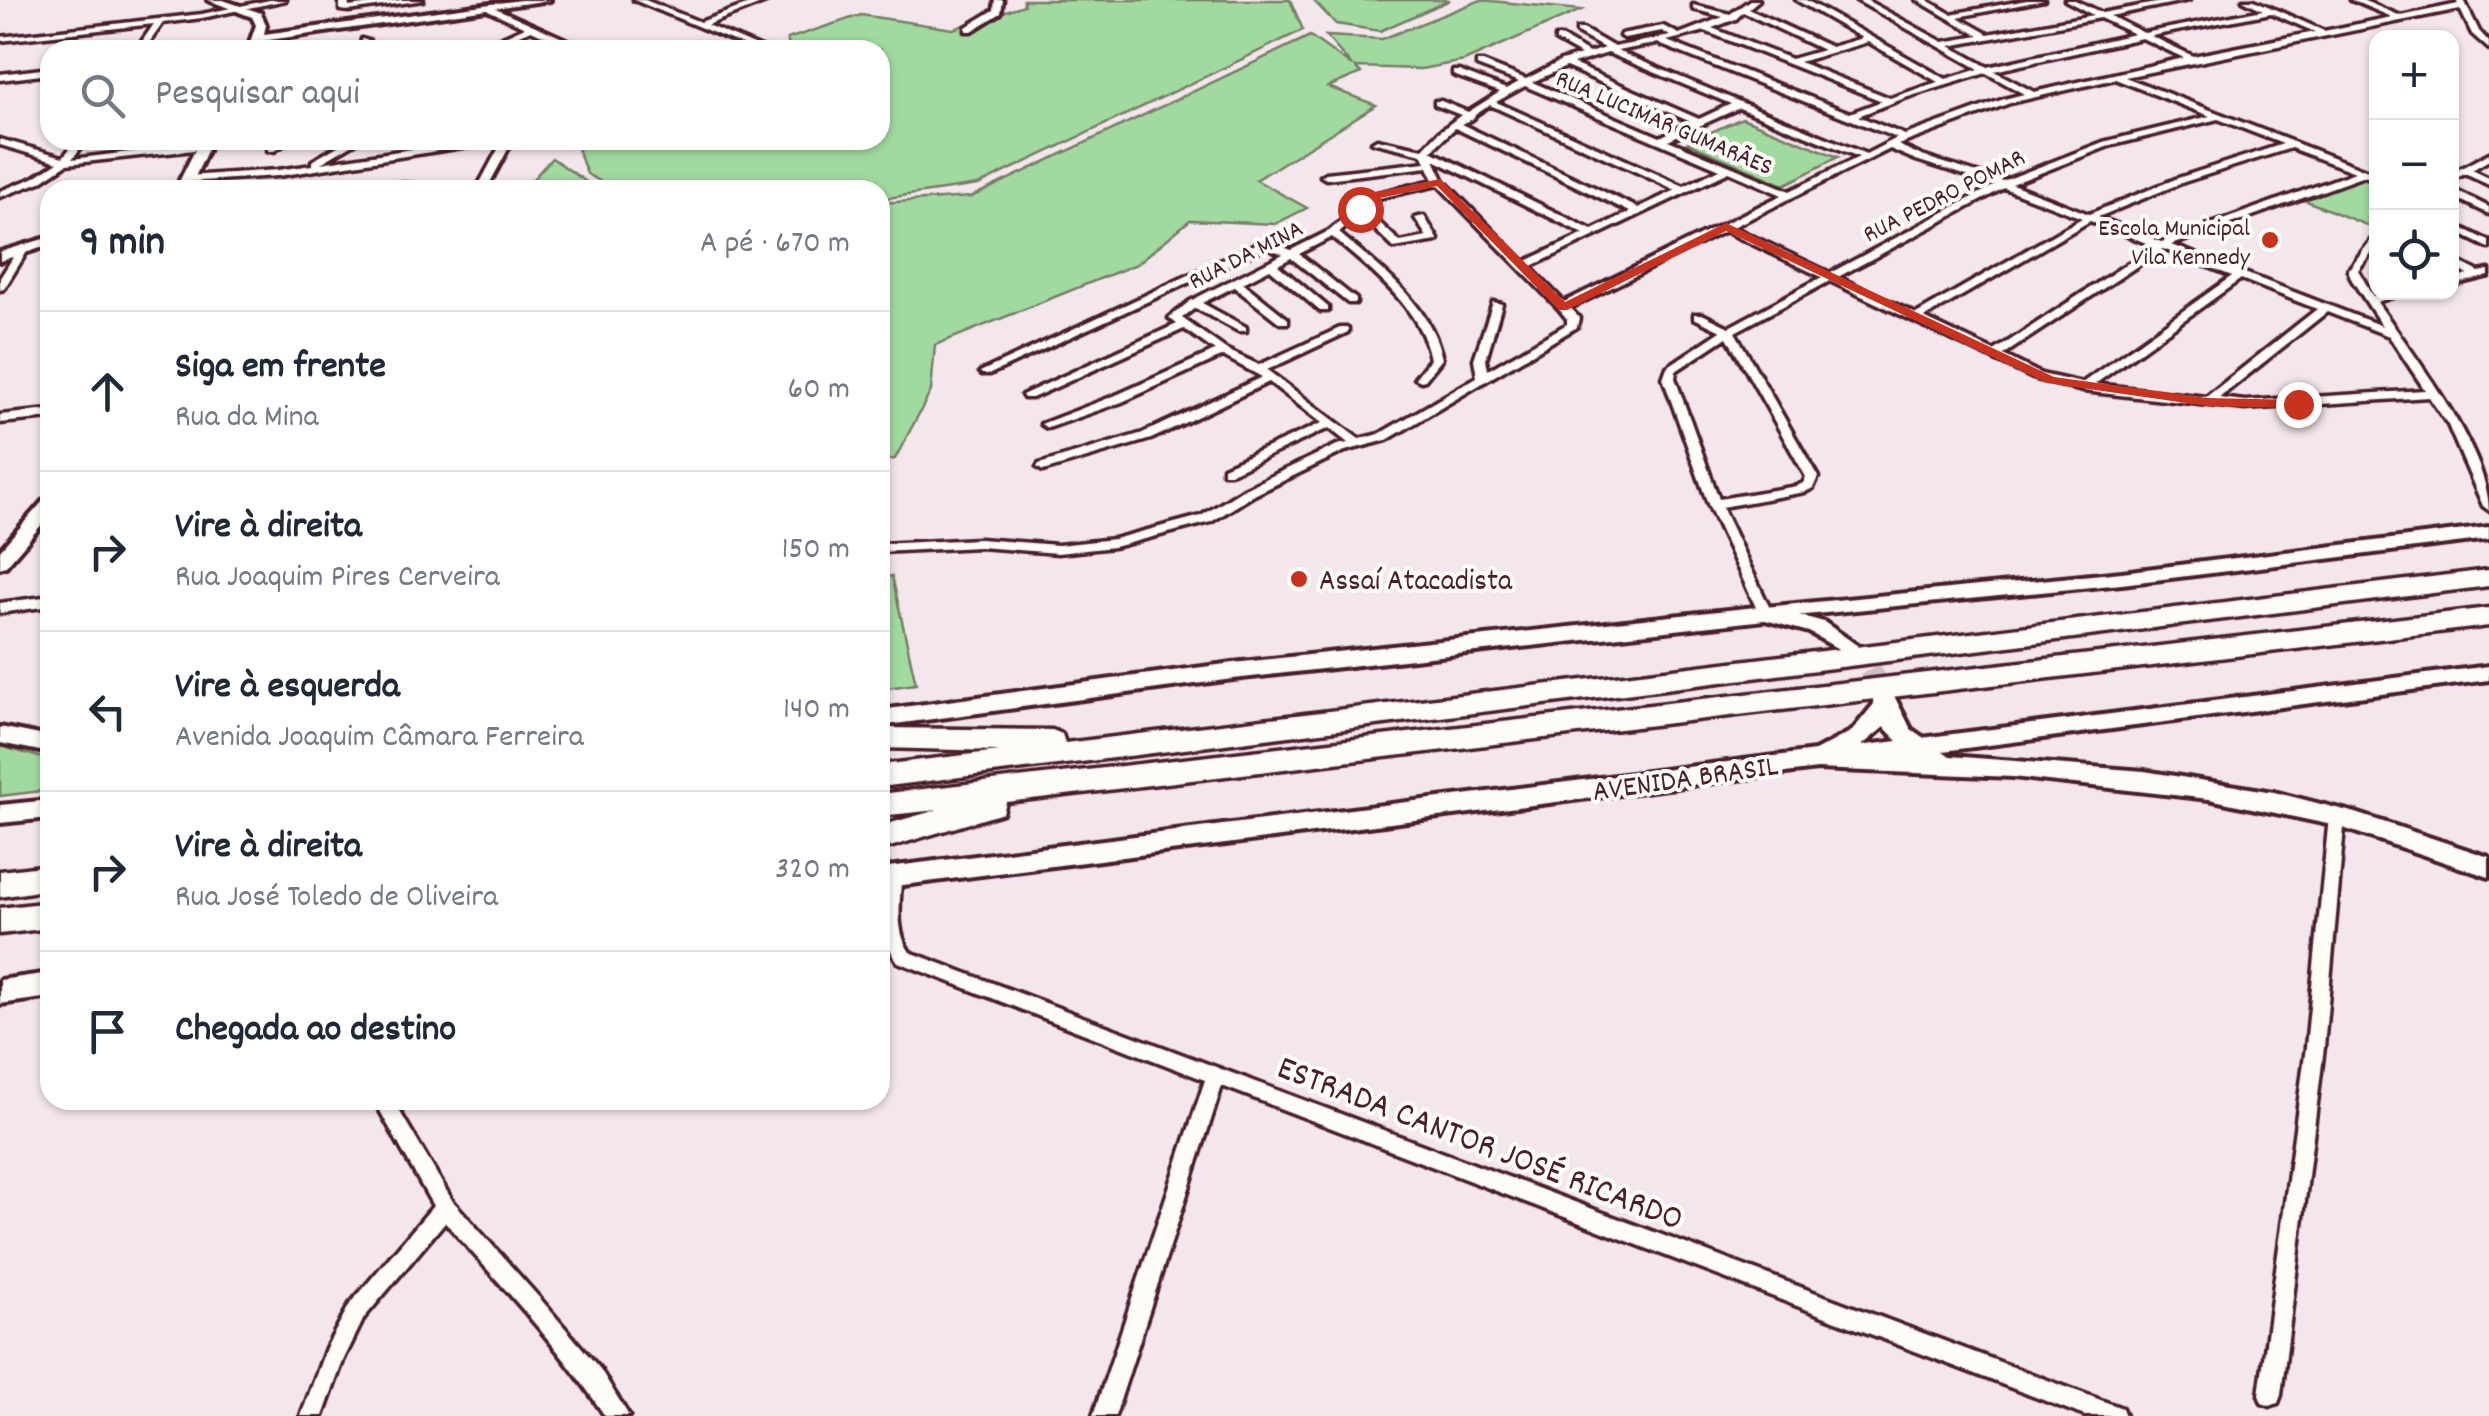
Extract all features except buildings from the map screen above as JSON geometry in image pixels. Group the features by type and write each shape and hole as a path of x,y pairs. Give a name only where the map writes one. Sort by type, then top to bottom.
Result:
{"highway":[{"path":"890,775 2489,578"},
{"path":"890,804 2489,616"},
{"path":"890,738 1153,743"},
{"path":"890,835 1071,782"},
{"path":"0,884 40,879"},
{"path":"0,921 40,916"}],"main road":[{"path":"890,717 1234,671 1765,612 1816,627 1847,646"},
{"path":"1816,760 1857,740 1876,725 1884,700 1895,726 1914,746 1958,764"},
{"path":"1816,760 1958,764 2158,782 2337,817 2489,867"},
{"name":"AVENIDA BRASIL","path":"890,876 1816,760"},
{"path":"0,814 40,810"},
{"path":"0,992 40,986"}],"street":[{"path":"213,0 246,8 257,15 260,38 546,0"},
{"path":"0,39 160,21 282,0"},
{"path":"344,0 343,8 349,9 421,0 420,18"},
{"path":"699,25 767,0"},
{"path":"969,29 998,12 999,0"},
{"path":"890,547 979,543 1058,549 1114,543 1206,520 1249,492 1356,443 1383,436 1573,325 1573,318 1563,307 1440,182 1428,158 1435,139 1509,92 1564,64 1588,55 1707,30 1755,0"},
{"path":"1800,0 1943,81"},
{"path":"1860,0 2032,95"},
{"path":"1921,0 1988,36"},
{"path":"1951,16 2040,0"},
{"path":"2068,0 2192,58"},
{"path":"2132,0 2148,8"},
{"path":"1942,45 2185,0"},
{"path":"2248,0 2323,33"},
{"path":"2355,0 2400,18"},
{"path":"646,1 737,40"},
{"path":"1563,307 1889,145 2032,95 2461,3 2474,32 2489,47"},
{"path":"1696,7 1733,16"},
{"path":"490,8 560,40"},
{"path":"1744,10 1830,50"},
{"path":"1851,116 1986,68 2271,10"},
{"path":"147,40 160,21"},
{"path":"500,40 531,27"},
{"path":"2474,32 2489,27"},
{"path":"1612,28 1635,44"},
{"path":"1624,36 1663,28 1679,37"},
{"path":"1707,30 1888,100"},
{"path":"1580,31 1610,50 1866,157"},
{"path":"1559,39 1588,55"},
{"path":"1790,62 1868,39"},
{"path":"1658,41 1905,138"},
{"name":"RUA LUCIMAR GUMARÃES","path":"1480,64 1790,195"},
{"path":"1564,64 1698,122"},
{"path":"0,77 40,72"},
{"path":"1456,73 1509,92"},
{"path":"2115,76 2369,174"},
{"path":"1492,103 1685,190"},
{"path":"1438,104 1471,116"},
{"path":"1660,140 1738,104"},
{"name":"RUA PEDRO POMAR","path":"1765,612 1714,504 1668,378 1680,361 2003,184 2106,144 2220,116"},
{"path":"1456,124 1638,212"},
{"path":"0,142 53,158 133,150"},
{"path":"1377,142 1428,158 1590,233"},
{"path":"1918,317 2090,217 2195,175 2293,144"},
{"path":"1889,145 2003,184 2393,334"},
{"path":"72,156 76,150"},
{"path":"0,194 72,156 108,150"},
{"path":"186,180 202,150"},
{"path":"307,168 338,150"},
{"path":"229,180 423,150"},
{"path":"486,180 503,150"},
{"path":"2459,173 2489,156"},
{"path":"1326,176 1428,158"},
{"path":"1522,267 1728,169"},
{"path":"2465,170 2489,182"},
{"path":"1994,356 2160,246 2369,174"},
{"name":"RUA DA MINA","path":"1028,395 1180,320 1194,302 1294,256 1333,233 1376,196 1440,182"},
{"path":"2459,196 2489,211"},
{"path":"1360,209 1398,246 1433,239 1420,218"},
{"path":"1726,227 2037,376 2083,386 2265,406 2432,393"},
{"path":"2459,230 2489,245"},
{"path":"1333,233 1373,268 1432,338 1436,359 1421,378"},
{"path":"0,257 40,244"},
{"path":"986,372 1262,244 1294,256 1352,301"},
{"path":"0,287 22,250"},
{"path":"2369,250 2353,270 2369,295"},
{"path":"2459,264 2483,274"},
{"path":"1273,266 1324,309"},
{"path":"2083,386 2237,277"},
{"path":"1235,282 1284,321"},
{"path":"2372,300 2454,425 2489,506"},
{"path":"1194,302 1242,329"},
{"path":"1483,378 1480,358 1497,304"},
{"path":"2207,402 2324,309"},
{"path":"1698,316 1729,332 1812,477 1800,489 1714,504"},
{"path":"1180,320 1223,352 1264,373 1356,443"},
{"path":"1043,467 1147,436 1344,330"},
{"path":"1047,424 1118,399 1223,352"},
{"path":"0,420 40,415"},
{"path":"1228,470 1328,424"},
{"path":"2470,463 2489,458"},
{"path":"0,562 40,516"},
{"path":"1765,612 2122,578 2489,533"},
{"path":"0,608 40,602"},
{"name":"AVENIDA BRASIL","path":"1816,760 2489,673"},
{"path":"0,735 40,743"},
{"path":"2270,1395 2315,1048 2337,817"},
{"name":"ESTRADA CANTOR JOSÉ RICARDO","path":"890,917 892,937 904,957 2114,1416"},
{"path":"1104,1416 1216,1075"},
{"path":"389,1110 445,1207 558,1336 618,1416"},
{"path":"312,1416 357,1311 445,1207"}],"green space":[{"path":"1023,0 1290,0 1303,30 978,185 890,198 890,180 598,180 587,174 578,150 890,150 890,40 787,39 861,15 953,29 1024,5"},
{"path":"1313,0 1450,0 1380,31 1336,24"},
{"path":"1481,0 1581,10 1464,61 1421,69 1355,67 1361,73 1328,87 1376,105 1256,180 1307,208 1275,224 1190,220 1137,264 935,345 931,391 895,459 890,460 890,202 971,197 1310,36 1352,66 1326,36 1382,39"},
{"path":"1742,118 1838,157 1784,185 1687,143"},
{"path":"552,158 584,180 532,180"},
{"path":"2369,175 2369,226 2304,200"},
{"path":"890,576 916,684 890,688"},
{"path":"0,746 40,757 40,791 0,796"}],"tunnel":[{"path":"1847,646 1869,667 1883,696"}],"place":[{"name":"Escola Municipal Vila Kennedy","path":"2270,240"},
{"name":"Assaí Atacadista","path":"1299,579"}],"route":[{"path":"1360,209 1376,196 1440,182 1563,307 1726,227 2052,381 2245,406 2298,404"}]}
